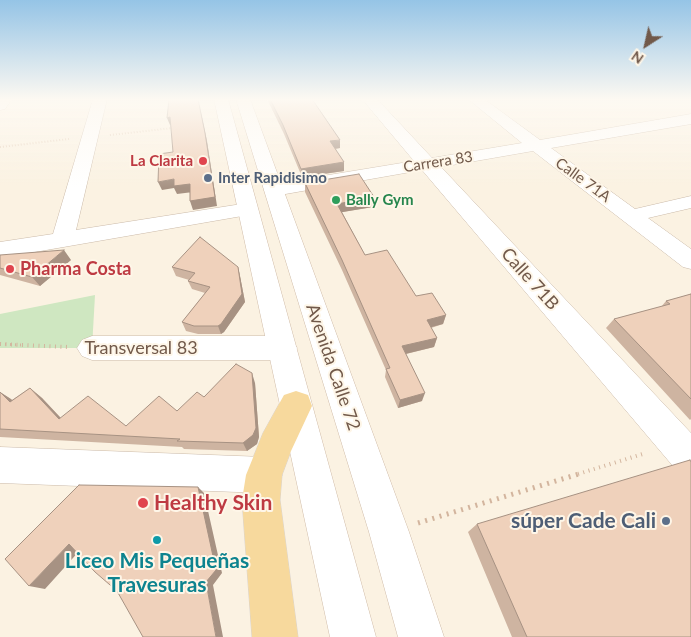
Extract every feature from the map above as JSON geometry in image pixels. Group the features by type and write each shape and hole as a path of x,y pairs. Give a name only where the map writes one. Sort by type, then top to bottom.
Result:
{"main road":[{"path":"275,637 261,500 264,475 275,445 296,406"}],"street":[{"path":"63,239 92,129"},
{"path":"227,129 353,637"},
{"name":"Avenida Calle 72","path":"253,129 389,532 421,637"},
{"name":"Calle 71B","path":"395,129 425,164 686,445"},
{"name":"Calle 71A","path":"515,129 691,261"},
{"name":"Carrera 83","path":"274,190 635,129"},
{"path":"631,216 691,202"},
{"path":"0,250 248,210"},
{"name":"Transversal 83","path":"92,348 282,348"},
{"path":"0,464 264,475"}],"path":[{"path":"0,147 163,129"},
{"name":"Transversal 83","path":"0,344 92,348"},
{"path":"389,532 686,445"}],"green space":[{"path":"95,295 92,348 0,348 0,314"}],"building":[{"path":"171,129 204,129 215,197 190,201 190,184 174,186 174,179 158,182 159,154 173,152"},
{"path":"285,129 332,129 340,140 330,141 344,162 301,169"},
{"path":"359,174 374,197 337,204 365,255 387,250 416,296 432,293 446,315 427,320 437,338 402,346 425,393 400,400 386,369 390,368 305,183"},
{"path":"200,237 238,267 242,294 218,326 194,326 182,322 210,287 188,281 195,273 172,267"},
{"path":"64,250 32,277 0,268 0,255"},
{"path":"691,294 691,399 614,319 670,304 666,301"},
{"path":"236,364 252,373 256,428 253,435 243,443 177,441 180,439 0,429 0,392 10,402 30,388 59,419 88,396 126,426 159,396 177,411 197,392 204,397"},
{"path":"690,460 691,637 527,637 477,524"},
{"path":"79,485 198,487 216,570 206,582 216,637 143,637 117,591 95,572 69,544 29,586 5,559"}],"place":[{"name":"La Clarita","path":"203,161"},
{"name":"Inter Rapidisimo","path":"208,178"},
{"name":"Bally Gym","path":"336,200"},
{"name":"Pharma Costa","path":"10,269"},
{"name":"Healthy Skin","path":"143,503"},
{"name":"súper Cade Cali","path":"666,521"},
{"name":"Liceo Mis Pequeñas Travesuras","path":"157,540"}]}
